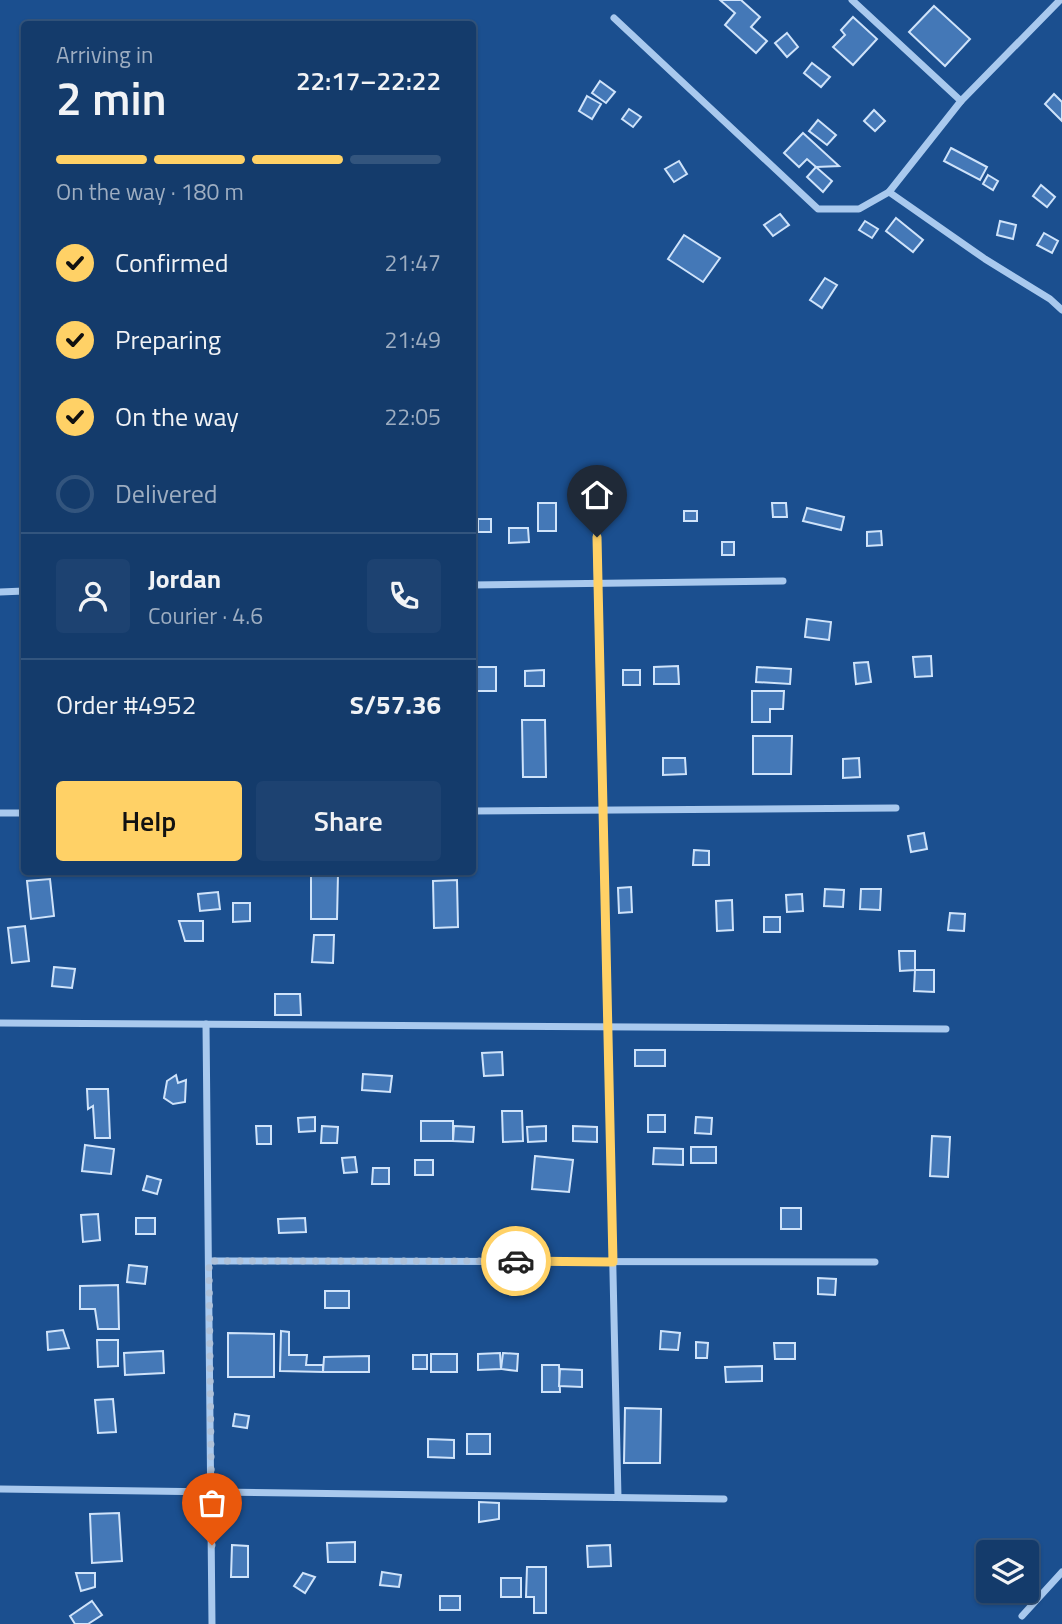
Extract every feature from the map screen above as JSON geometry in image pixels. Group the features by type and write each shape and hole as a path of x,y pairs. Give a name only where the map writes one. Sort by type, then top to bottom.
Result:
{"street":[{"path":"852,0 961,101"},
{"path":"614,18 818,209 859,209 889,192 961,101 1060,0"},
{"path":"889,192 985,259 1050,299 1062,310"},
{"path":"596,513 600,583 618,1497"},
{"path":"476,585 783,581"},
{"path":"0,592 21,591"},
{"path":"476,811 896,808"},
{"path":"0,813 21,813"},
{"path":"0,1023 946,1030"},
{"path":"206,1024 212,1624"},
{"path":"209,1261 876,1262"},
{"path":"0,1489 724,1499"},
{"path":"1022,1616 1062,1572"}],"building":[{"path":"720,0 741,0 760,17 751,27 767,41 756,53 725,25 735,13"},
{"path":"934,6 970,39 945,66 909,32"},
{"path":"853,17 877,39 853,65 833,47 845,35 841,30"},
{"path":"787,33 798,47 787,57 775,43"},
{"path":"812,63 830,77 821,87 804,73"},
{"path":"600,81 615,92 606,103 592,93"},
{"path":"1054,94 1062,102 1062,121 1045,104"},
{"path":"587,96 601,104 592,119 579,111"},
{"path":"629,109 641,117 633,127 622,119"},
{"path":"874,110 885,121 875,131 864,121"},
{"path":"818,120 836,135 827,145 809,131"},
{"path":"803,133 839,166 816,167 807,159 799,167 784,153"},
{"path":"951,148 987,167 980,180 944,161"},
{"path":"679,161 687,174 674,182 665,169"},
{"path":"816,167 832,181 823,192 807,177"},
{"path":"988,175 998,181 993,190 983,184"},
{"path":"1041,185 1055,197 1047,207 1033,196"},
{"path":"780,214 789,225 773,236 764,225"},
{"path":"896,218 923,240 913,252 886,231"},
{"path":"865,221 878,229 872,238 859,230"},
{"path":"1000,221 1016,225 1013,239 997,235"},
{"path":"1044,233 1058,241 1052,253 1037,245"},
{"path":"684,235 720,258 703,282 668,259"},
{"path":"825,278 837,285 822,308 810,300"},
{"path":"538,503 556,503 556,531 538,531"},
{"path":"772,503 786,503 787,517 773,517"},
{"path":"807,508 844,517 841,530 803,521"},
{"path":"684,511 697,511 697,521 684,521"},
{"path":"478,519 491,519 491,532 478,532"},
{"path":"509,528 528,528 529,542 509,543"},
{"path":"881,531 882,545 867,546 867,532"},
{"path":"722,542 734,542 734,555 722,555"},
{"path":"807,619 831,622 829,640 805,637"},
{"path":"931,656 932,676 915,677 913,657"},
{"path":"868,662 871,682 856,684 854,663"},
{"path":"678,666 679,684 654,684 654,667"},
{"path":"476,667 496,667 496,691 476,691"},
{"path":"757,667 791,669 790,684 756,682"},
{"path":"544,670 544,686 525,686 525,671"},
{"path":"623,670 640,670 640,685 623,685"},
{"path":"752,691 784,691 783,709 770,709 770,722 752,722"},
{"path":"522,720 545,720 546,777 523,777"},
{"path":"753,736 792,736 791,774 753,774"},
{"path":"663,758 685,758 686,774 663,775"},
{"path":"859,758 860,777 843,778 843,759"},
{"path":"924,833 927,849 911,852 908,836"},
{"path":"694,850 709,851 709,865 693,865"},
{"path":"311,875 338,875 337,919 311,919"},
{"path":"50,879 54,916 31,919 27,881"},
{"path":"457,880 458,927 434,928 433,881"},
{"path":"631,887 632,912 619,913 618,888"},
{"path":"825,889 844,890 843,907 824,906"},
{"path":"861,889 881,889 880,910 860,909"},
{"path":"218,892 220,909 200,911 198,894"},
{"path":"802,894 803,911 787,912 786,895"},
{"path":"732,900 733,930 717,931 716,901"},
{"path":"233,903 250,903 250,921 233,922"},
{"path":"950,913 965,914 964,931 948,930"},
{"path":"764,917 780,917 780,932 764,932"},
{"path":"179,921 203,921 203,941 185,941"},
{"path":"25,926 29,961 12,963 8,928"},
{"path":"314,935 334,935 333,963 312,962"},
{"path":"899,951 915,951 915,970 900,971"},
{"path":"54,967 75,969 72,988 52,986"},
{"path":"915,970 934,970 934,992 914,991"},
{"path":"275,994 300,994 301,1015 275,1015"},
{"path":"635,1050 665,1050 665,1066 635,1066"},
{"path":"502,1052 503,1075 484,1076 482,1053"},
{"path":"363,1074 392,1076 390,1092 362,1090"},
{"path":"176,1075 178,1083 186,1080 185,1102 173,1104 164,1098 167,1081"},
{"path":"87,1089 108,1089 110,1138 95,1138 93,1106 88,1109"},
{"path":"502,1111 522,1111 523,1141 503,1142"},
{"path":"648,1115 665,1115 665,1132 648,1132"},
{"path":"315,1117 315,1131 299,1132 298,1118"},
{"path":"696,1117 712,1118 711,1134 695,1133"},
{"path":"421,1121 453,1121 453,1141 421,1141"},
{"path":"256,1126 271,1126 271,1144 257,1144"},
{"path":"322,1126 338,1127 337,1143 321,1143"},
{"path":"454,1126 474,1127 473,1142 453,1141"},
{"path":"546,1126 546,1141 528,1142 527,1127"},
{"path":"573,1126 597,1127 597,1142 573,1141"},
{"path":"932,1136 950,1137 948,1177 930,1176"},
{"path":"85,1145 114,1149 111,1174 82,1171"},
{"path":"691,1147 716,1147 716,1163 691,1163"},
{"path":"654,1148 683,1149 683,1165 653,1164"},
{"path":"535,1156 573,1160 569,1192 532,1189"},
{"path":"355,1157 357,1172 344,1173 342,1158"},
{"path":"415,1160 433,1160 433,1175 415,1175"},
{"path":"373,1168 389,1168 389,1184 372,1184"},
{"path":"147,1176 161,1180 157,1194 143,1190"},
{"path":"781,1208 801,1208 801,1229 781,1229"},
{"path":"98,1214 100,1240 83,1242 81,1215"},
{"path":"136,1218 155,1218 155,1234 136,1234"},
{"path":"305,1218 306,1232 279,1233 278,1219"},
{"path":"129,1265 147,1267 145,1284 127,1282"},
{"path":"818,1278 836,1279 835,1295 818,1294"},
{"path":"118,1285 119,1329 98,1329 95,1309 80,1309 80,1286"},
{"path":"325,1291 349,1291 349,1308 325,1308"},
{"path":"63,1330 69,1348 48,1350 47,1332"},
{"path":"281,1331 289,1332 289,1355 307,1355 306,1365 323,1365 323,1372 280,1371"},
{"path":"661,1331 680,1333 678,1350 660,1349"},
{"path":"228,1333 274,1334 274,1377 228,1377"},
{"path":"97,1340 118,1340 118,1366 98,1367"},
{"path":"696,1342 708,1343 707,1358 696,1358"},
{"path":"774,1343 795,1343 795,1359 775,1359"},
{"path":"163,1351 164,1373 125,1375 124,1353"},
{"path":"500,1353 501,1369 478,1370 478,1354"},
{"path":"503,1353 518,1354 517,1371 501,1369"},
{"path":"431,1354 457,1354 457,1372 431,1372"},
{"path":"413,1355 427,1355 427,1369 413,1369"},
{"path":"369,1356 369,1372 323,1372 324,1357"},
{"path":"542,1365 559,1365 560,1392 542,1392"},
{"path":"762,1366 762,1381 726,1382 725,1367"},
{"path":"560,1369 582,1370 582,1387 559,1386"},
{"path":"113,1399 116,1432 98,1433 95,1400"},
{"path":"625,1408 661,1409 660,1463 624,1463"},
{"path":"235,1414 249,1416 247,1428 233,1426"},
{"path":"467,1434 490,1434 490,1454 467,1454"},
{"path":"428,1439 454,1440 454,1458 428,1457"},
{"path":"479,1502 499,1503 499,1519 479,1522"},
{"path":"119,1513 122,1561 92,1563 90,1514"},
{"path":"355,1542 355,1562 328,1562 327,1543"},
{"path":"232,1545 248,1546 248,1577 231,1577"},
{"path":"610,1545 611,1566 588,1567 587,1546"},
{"path":"527,1567 546,1567 546,1613 534,1613 534,1597 526,1597"},
{"path":"382,1572 401,1575 399,1587 380,1585"},
{"path":"76,1573 95,1573 95,1587 81,1591"},
{"path":"303,1573 315,1577 305,1593 294,1586"},
{"path":"501,1578 521,1578 521,1597 501,1597"},
{"path":"440,1596 460,1596 460,1610 440,1610"},
{"path":"92,1601 102,1615 88,1624 75,1624 70,1616"}],"way so far":[{"path":"212,1545 209,1261 516,1261"}],"route":[{"path":"516,1261 613,1262 597,537"}]}
